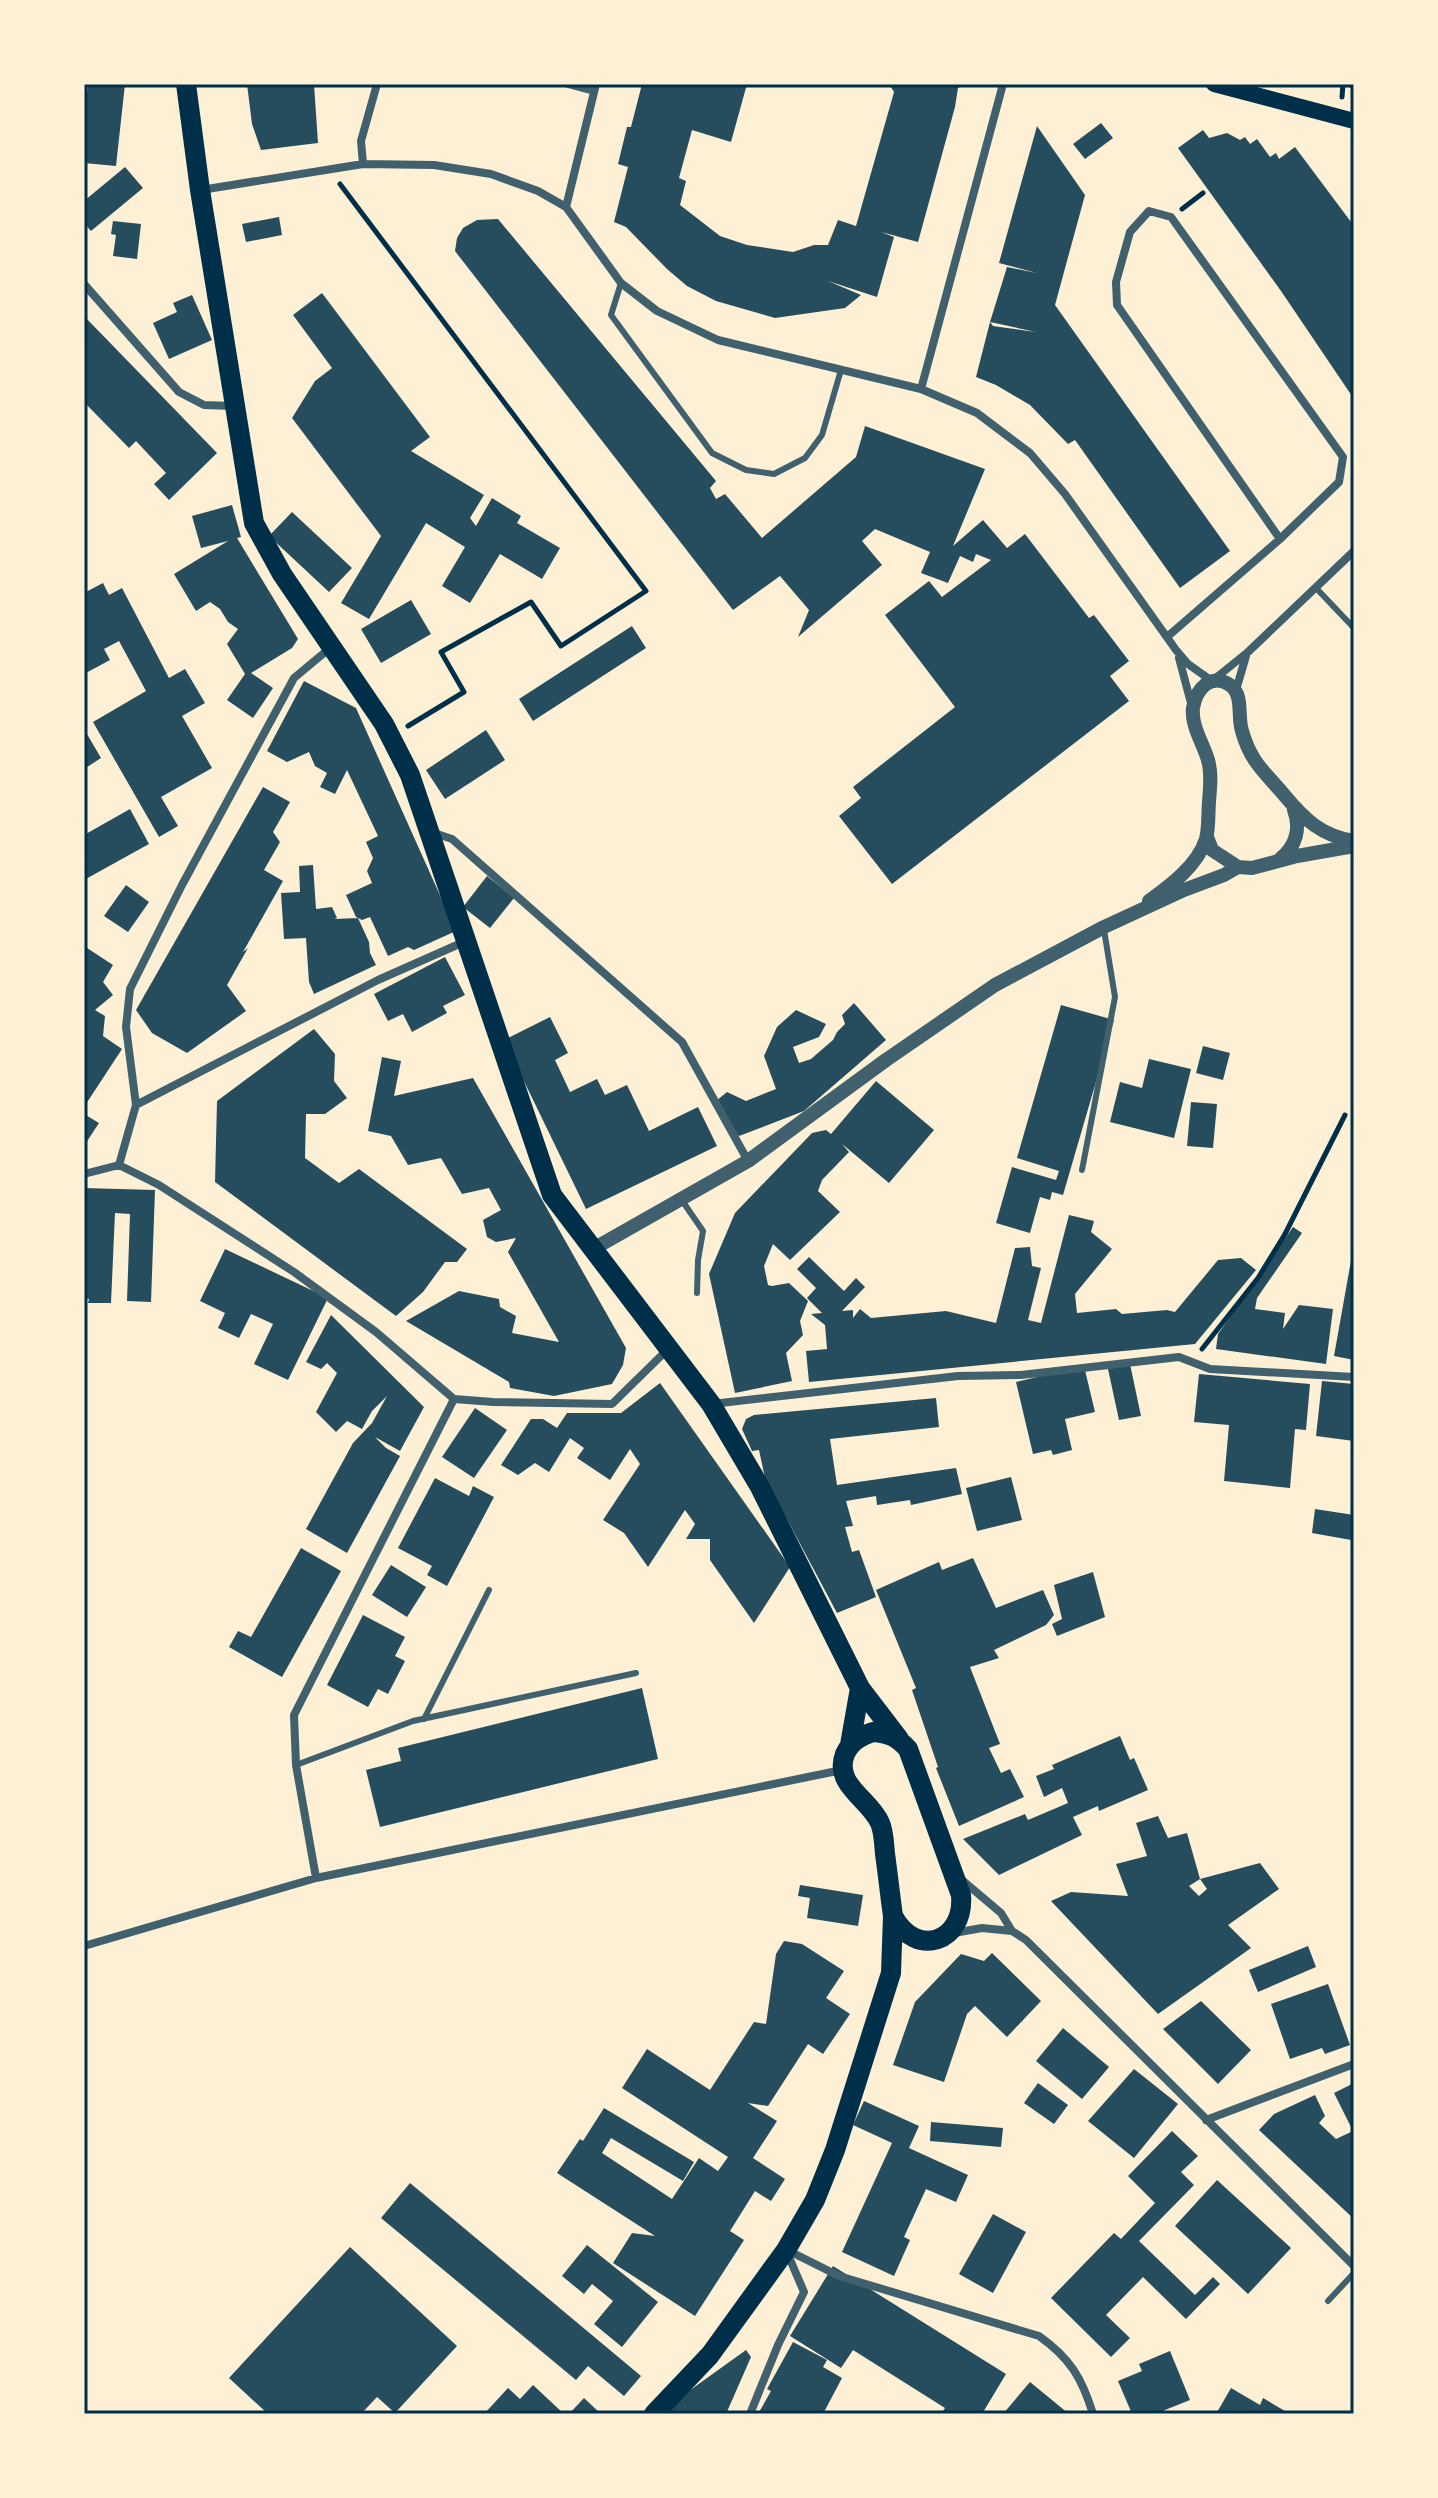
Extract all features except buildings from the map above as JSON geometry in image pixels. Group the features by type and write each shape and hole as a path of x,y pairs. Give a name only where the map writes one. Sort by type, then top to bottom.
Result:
{"main road":[{"path":"186,84 254,523 282,574 390,737 410,775 552,1195 711,1404 760,1487 860,1688 908,1749 961,1895 962,1909 958,1922 949,1933 924,1941 910,1937 899,1928 893,1916"},
{"path":"1214,84 1354,121"},
{"path":"654,2414 710,2355 786,2250 815,2200 835,2150 891,1973 893,1916 881,1825 872,1809 847,1783 843,1770 860,1688"},
{"path":"850,1745 860,1736 873,1732 887,1733 899,1739"},
{"path":"891,1973 924,1941"}],"street":[{"path":"363,164 361,141 377,84"},
{"path":"566,207 595,88 568,84"},
{"path":"921,389 1003,84"},
{"path":"200,190 363,164 434,165 491,174 538,191 566,207 621,283 657,311 718,340 921,389 977,413 1030,453 1065,494 1176,650 1200,674 1212,681 1226,682 1236,690 1242,730 1254,761 1292,806 1313,826 1354,844"},
{"path":"1167,637 1280,539 1339,482 1343,457 1171,217 1149,211 1130,232 1116,282 1117,305 1280,539"},
{"path":"84,284 179,392 204,405 234,406"},
{"path":"1193,711 1196,695 1203,684 1212,681 1248,652 1354,551"},
{"path":"119,1165 136,1105 126,1027 130,989 182,885 294,678 331,648"},
{"path":"1129,915 1187,868 1207,837 1211,773 1176,650"},
{"path":"1236,690 1242,663 1248,652"},
{"path":"1278,860 1287,854 1298,831 1292,806"},
{"path":"431,831 452,839 682,1042 748,1161"},
{"path":"1207,837 1212,850 1238,867 1252,868 1354,844"},
{"path":"593,1249 748,1161 995,985 1104,927 1238,867"},
{"path":"136,1105 378,980 467,941"},
{"path":"84,1174 119,1165 159,1185 294,1272 376,1332 454,1399 612,1404 667,1350"},
{"path":"711,1404 958,1376 1021,1375 1179,1357 1210,1369 1354,1377"},
{"path":"316,1878 296,1765 294,1715 454,1399"},
{"path":"84,1946 316,1878 843,1770"},
{"path":"952,1872 1001,1913 1012,1931 1026,1940 1354,2266"},
{"path":"949,1933 982,1928 1012,1931"},
{"path":"1206,2120 1354,2064"},
{"path":"750,2414 804,2292 786,2250"},
{"path":"786,2250 839,2276 1039,2336 1059,2350 1072,2365 1086,2391 1093,2414"}],"lane":[{"path":"621,283 611,315 712,453 746,470 774,474 805,458 822,435 841,370"},
{"path":"1316,588 1354,628"},
{"path":"1082,1170 1115,997 1104,927"},
{"path":"681,1199 703,1231 697,1293"},
{"path":"424,1719 489,1590"},
{"path":"296,1765 413,1721 636,1673"},
{"path":"1328,2301 1354,2273"}],"path":[{"path":"328,169 646,591 561,646 531,602 441,652 464,692 390,737"},
{"path":"1171,217 1203,193"},
{"path":"1193,1362 1258,1278 1285,1234 1345,1115"}],"tram line":[{"path":"1343,84 1354,88"}]}
